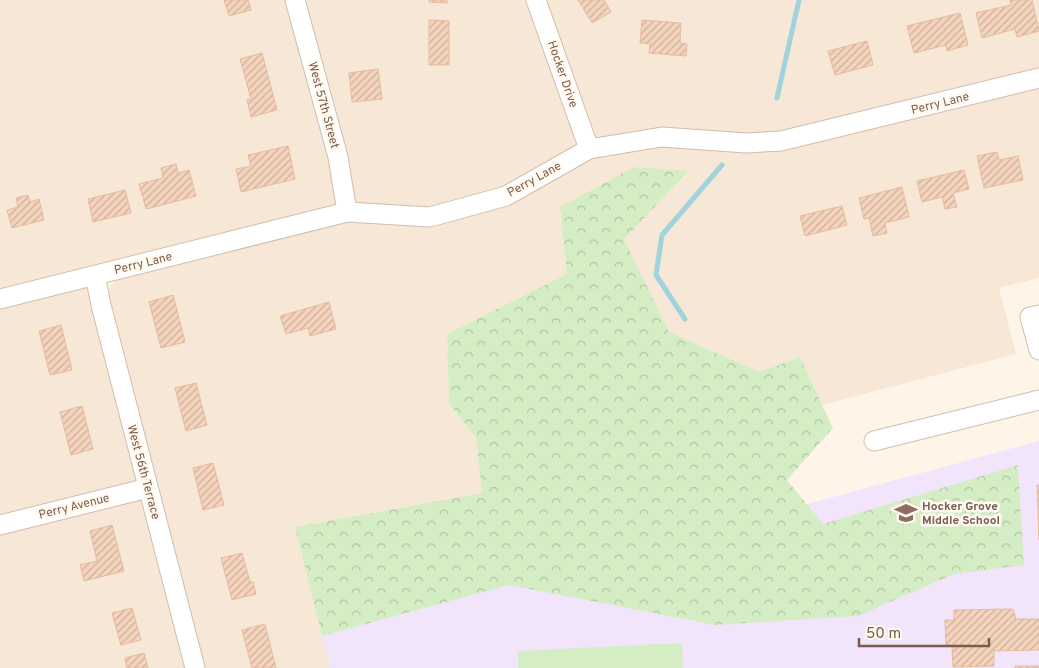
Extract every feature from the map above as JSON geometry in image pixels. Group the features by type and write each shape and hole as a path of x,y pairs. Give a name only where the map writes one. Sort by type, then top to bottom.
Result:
{"street":[{"name":"West 57th Street","path":"295,0 338,157 347,212"},
{"name":"Hocker Drive","path":"536,0 589,149"},
{"name":"Perry Lane","path":"0,299 347,212 430,217 506,196 589,149 662,137 746,143 781,142 1039,78"},
{"name":"West 56th Terrace","path":"95,275 101,305 195,668"},
{"path":"1039,315 1030,317 1039,350"},
{"path":"874,441 1039,400"},
{"name":"Perry Avenue","path":"0,525 148,488"}],"shaded area":[{"path":"0,0 1039,0 1039,278 999,288 1016,354 822,405 800,357 760,372 669,332 623,239 689,172 634,167 560,207 567,274 447,334 449,404 476,437 482,493 295,527 330,668 205,668 109,295 110,285 125,277 229,252 224,232 0,288"},
{"path":"80,287 86,288 90,293 186,668 0,668 0,307"},
{"name":"Hocker Grove Middle School","path":"1039,441 1039,668 330,668 322,636"}],"green space":[{"path":"634,167 689,171 624,239 669,332 760,372 800,357 833,428 787,480 823,524 1018,465 1024,565 954,574 858,616 715,625 509,585 322,636 295,527 482,493 476,437 449,404 447,334 567,274 560,207"},
{"path":"682,643 683,668 518,668 518,651"}],"building":[{"path":"224,0 248,0 251,10 229,16"},
{"path":"429,0 447,0 447,3 429,2"},
{"path":"578,0 604,0 611,12 592,23"},
{"path":"1010,0 1032,0 1039,31 1017,37 1015,29 982,38 976,13 1011,5"},
{"path":"960,13 968,45 947,51 946,45 914,53 907,26"},
{"path":"429,20 449,21 449,65 429,65"},
{"path":"642,20 681,23 680,43 687,44 686,56 649,53 650,44 640,43"},
{"path":"867,41 873,65 835,75 828,51"},
{"path":"262,53 277,110 251,117 247,100 251,99 240,59"},
{"path":"378,69 382,99 352,102 349,73"},
{"path":"288,146 295,179 241,192 236,169 251,166 248,155"},
{"path":"997,152 999,160 1018,156 1023,180 984,188 977,156"},
{"path":"176,164 178,173 189,170 196,196 146,209 139,184 163,178 161,168"},
{"path":"964,170 969,189 953,193 957,207 945,209 942,197 922,202 917,181"},
{"path":"902,187 909,217 885,223 887,233 873,236 869,218 864,219 859,198"},
{"path":"125,190 131,213 93,222 88,199"},
{"path":"28,195 30,202 39,199 44,220 12,228 7,210 18,207 16,198"},
{"path":"842,206 847,225 805,236 800,216"},
{"path":"173,295 185,342 161,348 149,302"},
{"path":"329,302 336,329 310,336 308,328 286,334 280,316"},
{"path":"61,325 72,370 50,375 39,331"},
{"path":"196,383 207,425 186,431 175,388"},
{"path":"82,406 93,449 71,455 60,412"},
{"path":"213,463 224,505 203,510 193,468"},
{"path":"1037,485 1039,485 1039,540"},
{"path":"112,525 124,571 84,581 80,565 97,561 90,531"},
{"path":"242,553 250,582 253,582 256,594 232,600 221,558"},
{"path":"132,608 141,640 121,645 112,613"},
{"path":"1013,609 1016,619 1039,619 1039,650 994,651 994,666 953,667 952,645 946,645 945,620 954,620 954,610"},
{"path":"265,624 276,668 252,668 242,630"},
{"path":"144,653 148,668 127,668 125,658"},
{"path":"1015,666 1039,666 1039,668 1015,668"}],"waterway":[{"path":"777,98 799,0"},
{"path":"685,319 656,275 662,235 722,165"}],"place":[{"name":"Hocker Grove Middle School","path":"906,513"}]}
